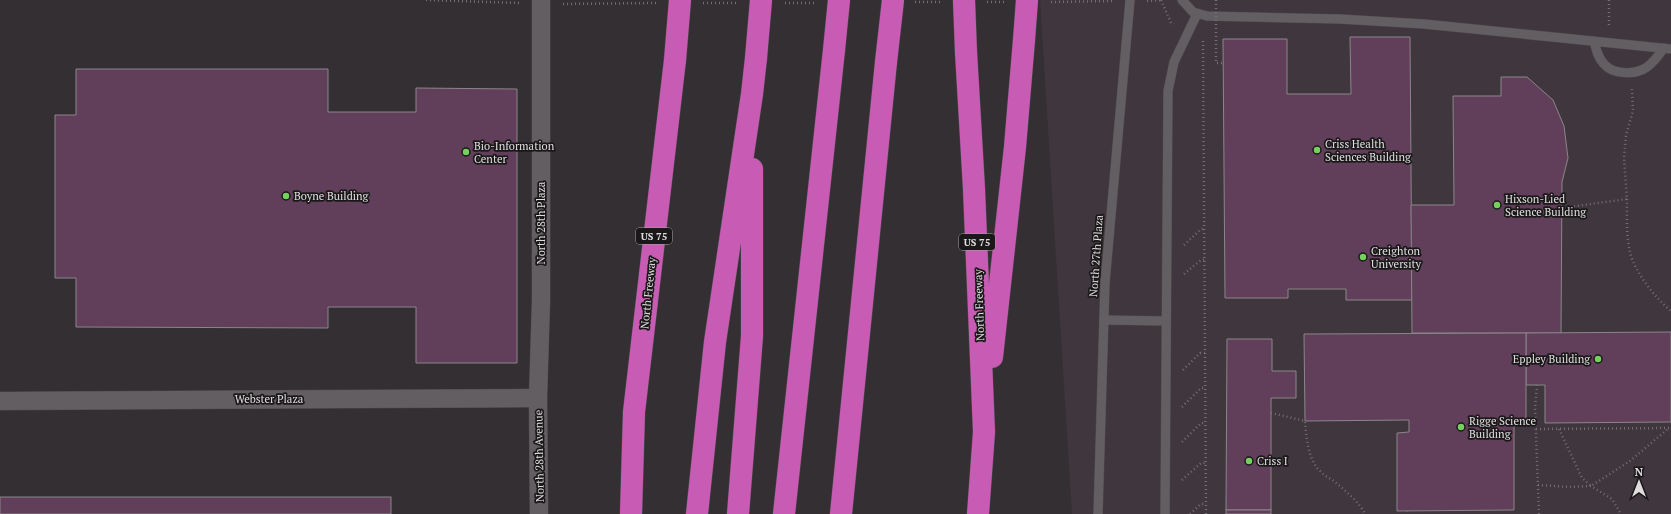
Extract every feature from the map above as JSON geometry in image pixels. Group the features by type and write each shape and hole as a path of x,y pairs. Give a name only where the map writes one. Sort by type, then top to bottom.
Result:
{"highway":[{"path":"697,514 715,342 756,58 752,1"},
{"path":"784,514 834,50 830,1"},
{"path":"841,514 886,62 901,1"},
{"name":"North Freeway","path":"964,1 974,189 984,432 978,514"},
{"path":"984,432 1015,148 1027,1"},
{"name":"North Freeway","path":"631,514 634,412 680,2"},
{"path":"738,514 752,336 752,94"},
{"path":"618,514 634,412"}],"street":[{"name":"North 28th Plaza","path":"538,398 541,301 541,2"},
{"name":"Webster Plaza","path":"0,401 538,398"},
{"name":"North 28th Avenue","path":"538,398 539,514"}],"lane":[{"path":"1182,0 1193,12 1207,16 1424,24 1667,49"},
{"name":"North 27th Plaza","path":"1098,514 1105,283 1130,1"},
{"path":"1165,514 1168,91 1174,62 1197,14"},
{"path":"1594,41 1597,54 1604,65 1615,71 1631,73 1646,68 1667,49"},
{"path":"1104,320 1166,321"}],"path":[{"path":"426,0 541,2 752,1"},
{"path":"901,1 1162,0 1171,23 1188,31 1203,34 1206,514"},
{"path":"1216,0 1216,64 1223,63"},
{"path":"1609,0 1609,27"},
{"path":"783,3 830,1"},
{"path":"1632,88 1633,111 1626,135 1624,158 1627,199 1627,234 1630,253 1642,278 1671,310"},
{"path":"1562,208 1627,199"},
{"path":"1200,353 1206,353"},
{"path":"1537,385 1535,408 1538,514"},
{"path":"1201,388 1206,388"},
{"path":"1271,413 1305,421 1306,440 1310,455 1319,471 1358,502 1366,514"},
{"path":"1201,423 1206,423"},
{"path":"1536,429 1670,428"},
{"path":"1538,485 1569,487 1591,486 1630,460 1670,428"},
{"path":"1560,429 1582,478 1591,486 1612,499 1621,514"},
{"path":"1201,463 1206,463"},
{"path":"1190,514 1201,504 1206,504"}],"shaded area":[{"name":"Creighton University","path":"1040,0 1671,0 1671,514 1072,514"}],"building":[{"name":"Criss Health Sciences Building","path":"1350,37 1410,37 1412,300 1346,300 1346,289 1288,289 1288,298 1225,298 1223,39 1287,39 1287,94 1351,94"},
{"name":"Boyne Building","path":"76,69 328,69 328,112 416,112 416,88 517,89 517,363 416,363 416,307 328,307 328,328 76,327 76,278 55,278 55,115 76,115"},
{"name":"Hixson-Lied Science Building","path":"1501,77 1527,77 1553,100 1564,126 1568,158 1562,182 1561,333 1412,333 1411,205 1454,205 1453,96 1501,96"},
{"name":"Eppley Building","path":"1671,332 1671,422 1545,423 1545,385 1526,385 1526,333"},
{"name":"Rigge Science Building","path":"1526,333 1526,420 1514,420 1514,510 1397,511 1397,433 1409,432 1409,420 1305,421 1304,334"},
{"name":"Criss I","path":"1227,339 1272,339 1272,371 1296,371 1296,398 1271,398 1271,510 1226,510"},
{"path":"0,497 391,497 391,514 0,514"},
{"path":"1226,510 1271,510 1271,514 1226,514"}],"place":[{"name":"Criss Health Sciences Building","path":"1317,150"},
{"name":"Bio-Information Center","path":"466,152"},
{"name":"Boyne Building","path":"286,196"},
{"name":"Hixson-Lied Science Building","path":"1497,205"},
{"name":"Creighton University","path":"1363,257"},
{"name":"Eppley Building","path":"1598,359"},
{"name":"Rigge Science Building","path":"1461,427"},
{"name":"Criss I","path":"1249,461"}]}
